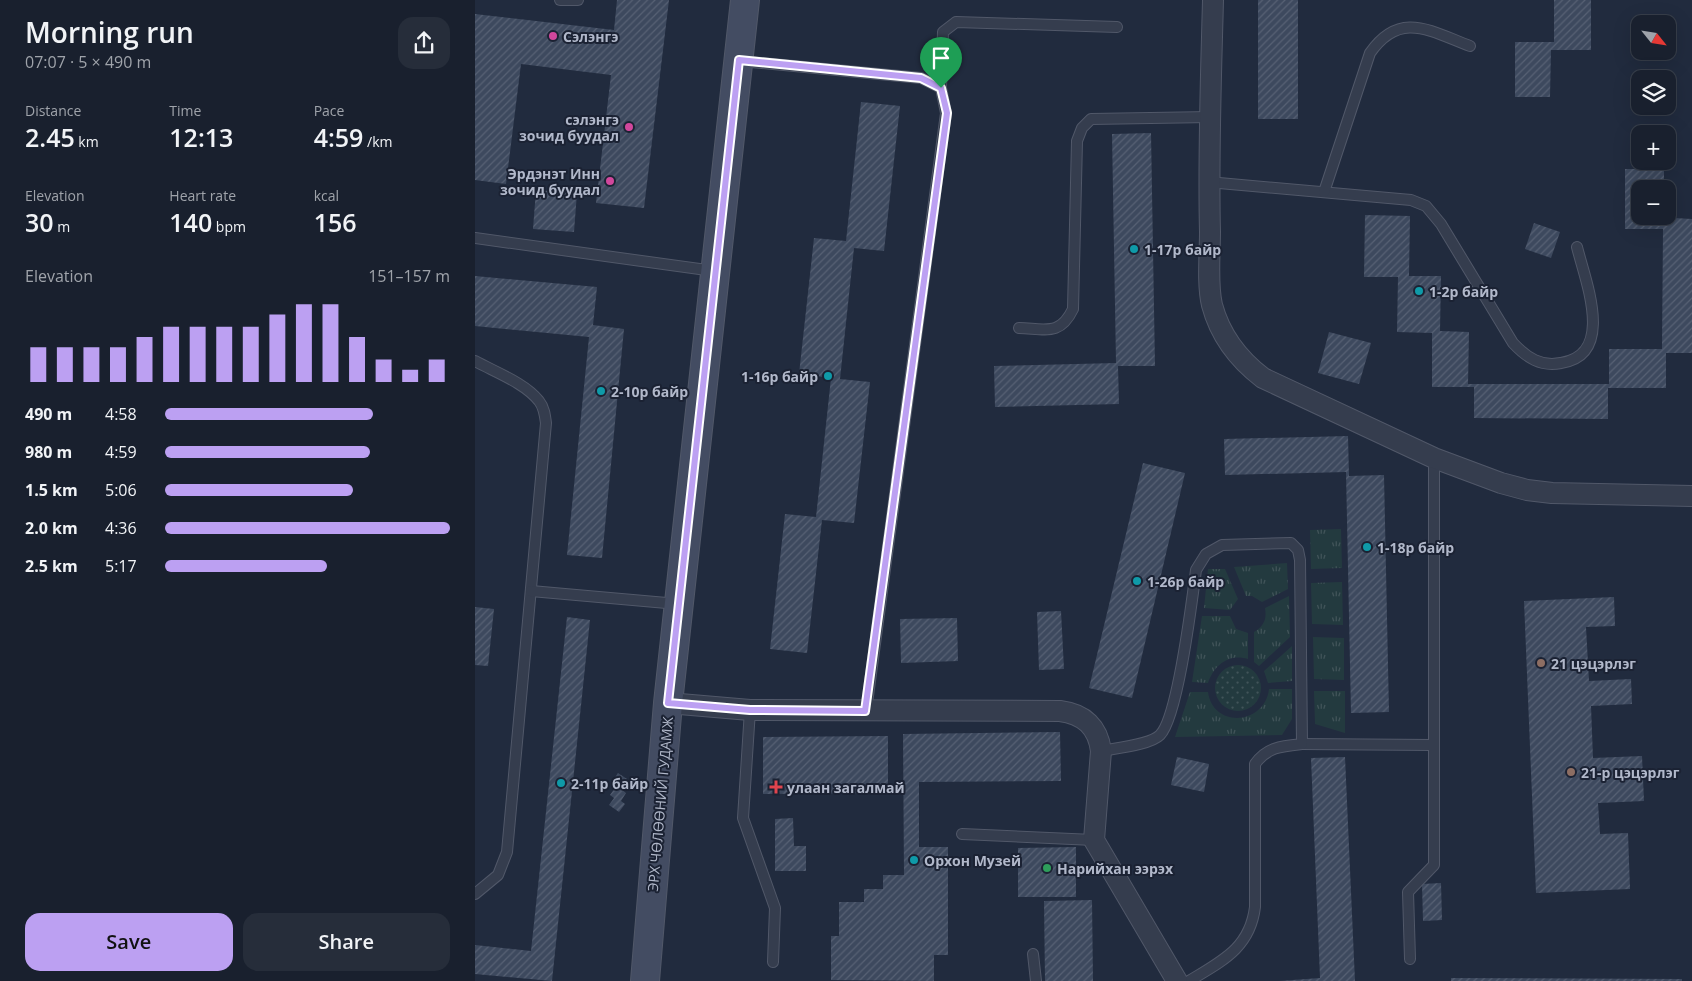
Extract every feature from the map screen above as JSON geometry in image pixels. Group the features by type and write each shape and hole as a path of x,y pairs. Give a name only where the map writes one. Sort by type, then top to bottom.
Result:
{"main road":[{"name":"ЭРХ ЧӨЛӨӨНИЙ ГУДАМЖ","path":"645,981 668,703 717,271 745,0"}],"street":[{"path":"1213,0 1209,182 1212,303 1220,328 1231,347 1248,366 1263,378 1434,458 1501,483 1527,490 1552,493 1692,496"},
{"path":"668,703 750,710 1060,711 1074,713 1086,720 1095,730 1101,751 1094,840 1177,981"}],"lane":[{"path":"560,0 578,0"},
{"path":"865,711 947,113 941,88 943,32 956,22 1117,27"},
{"path":"1323,192 1369,53 1379,38 1397,28 1419,26 1470,46"},
{"path":"739,60 921,78 941,88"},
{"path":"1019,328 1053,329 1066,322 1073,308 1077,140 1082,128 1091,120 1210,117"},
{"path":"1209,182 1411,200 1426,206 1441,224 1513,343 1523,354 1535,361 1550,365 1565,363 1578,355 1588,346 1594,332 1594,315 1577,247"},
{"path":"475,238 717,271"},
{"path":"475,361 526,389 539,401 545,412 546,423 507,852 498,875 475,894"},
{"path":"1411,959 1408,892 1434,865 1432,745 1434,458"},
{"path":"1101,751 1149,741 1160,736 1168,723 1177,688 1196,570 1206,554 1221,545 1291,543 1298,550 1300,560 1302,744"},
{"path":"531,591 679,604"},
{"path":"750,710 743,818 775,908 773,962"},
{"path":"1189,981 1225,959 1242,942 1253,923 1255,906 1255,764 1262,754 1275,747 1302,744 1432,745"},
{"path":"962,834 1094,840"},
{"path":"1033,954 1037,981"}],"green space":[{"path":"1341,529 1342,568 1311,569 1310,530"},
{"path":"1287,563 1288,589 1262,602 1252,596 1246,596 1234,567"},
{"path":"1208,569 1225,569 1238,599 1230,610 1204,608"},
{"path":"1342,582 1343,625 1312,624 1311,583"},
{"path":"1289,596 1290,637 1259,666 1254,662 1254,632 1264,622 1266,616 1265,608"},
{"path":"1202,616 1230,616 1236,629 1248,633 1248,659 1235,658 1223,662 1214,671 1208,683 1192,682"},
{"path":"1313,637 1344,638 1344,680 1314,679"},
{"path":"1292,646 1292,681 1268,683 1264,671"},
{"path":"1238,665 1251,669 1257,675 1261,688 1257,701 1251,707 1238,711 1225,707 1219,701 1215,688 1219,675 1225,669"},
{"path":"1269,689 1292,689 1292,719 1282,735 1175,737 1190,692 1208,692 1212,704 1219,712 1228,717 1239,718 1249,716 1258,710 1265,701"},
{"path":"1314,691 1345,691 1345,733 1315,724"}],"building":[{"name":"сэлэнгэ зочид буудал","path":"617,0 669,0 644,208 596,203 611,75 521,64 506,184 475,180 475,14 614,30"},
{"path":"1258,0 1298,0 1298,119 1258,119"},
{"path":"1554,0 1591,0 1591,50 1551,50 1550,97 1515,97 1515,42 1554,42"},
{"name":"1-16р байр","path":"861,102 900,106 884,251 854,248 840,379 870,382 854,523 822,520 807,653 770,649 785,514 816,517 831,378 799,374 814,238 846,241"},
{"name":"1-17р байр","path":"1151,133 1155,366 1118,366 1119,404 995,407 994,366 1116,363 1112,134"},
{"name":"1-2р байр","path":"1625,169 1664,170 1664,180 1631,180 1631,225 1676,225 1676,218 1692,219 1692,353 1666,353 1666,388 1608,388 1608,419 1474,418 1474,387 1432,387 1432,333 1397,332 1398,277 1364,277 1365,215 1410,216 1409,276 1441,276 1440,331 1469,332 1468,384 1609,384 1609,349 1662,349 1663,229 1625,229"},
{"path":"536,190 577,193 574,232 533,229"},
{"path":"1534,223 1560,232 1551,258 1525,249"},
{"name":"2-10р байр","path":"475,276 597,287 593,325 624,329 602,558 567,555 589,337 475,326"},
{"path":"1329,332 1371,343 1359,384 1318,373"},
{"name":"1-18р байр","path":"1348,436 1349,476 1384,475 1389,712 1351,713 1346,472 1225,475 1224,439"},
{"name":"1-26р байр","path":"1143,463 1185,473 1132,698 1089,688"},
{"name":"21-р цэцэрлэг","path":"1614,597 1615,626 1586,627 1589,681 1631,679 1632,704 1591,706 1593,758 1642,756 1644,801 1598,803 1600,834 1628,833 1630,889 1536,893 1524,601"},
{"path":"475,607 494,609 488,666 475,665"},
{"path":"1061,611 1064,669 1039,670 1037,612"},
{"name":"2-11р байр","path":"567,617 590,620 552,981 475,974 475,945 531,951"},
{"path":"957,618 958,661 901,663 900,619"},
{"path":"1060,732 1061,781 919,782 919,847 948,847 948,955 934,955 934,981 831,980 831,936 839,936 839,902 864,902 864,889 883,889 883,875 904,875 903,734"},
{"path":"888,736 888,793 763,794 763,737"},
{"path":"1177,757 1209,764 1204,792 1171,785"},
{"path":"1345,757 1355,981 1279,981 1320,978 1311,758"},
{"path":"618,773 627,779 620,788 626,793 621,801 625,804 619,812 609,805 614,798 610,795 617,785 612,782"},
{"path":"793,818 794,846 806,846 806,871 775,871 775,819"},
{"path":"1076,847 1076,897 1018,897 1018,848"},
{"path":"1441,883 1442,920 1423,921 1422,884"},
{"path":"1092,900 1093,981 1045,981 1044,901"},
{"path":"1451,978 1682,979 1682,981 1451,981"}],"place":[{"name":"Сэлэнгэ","path":"553,36"},
{"name":"сэлэнгэ зочид буудал","path":"629,127"},
{"name":"Эрдэнэт Инн зочид буудал","path":"610,181"},
{"name":"1-17р байр","path":"1134,249"},
{"name":"1-2р байр","path":"1419,291"},
{"name":"1-16р байр","path":"828,376"},
{"name":"2-10р байр","path":"601,391"},
{"name":"1-18р байр","path":"1367,547"},
{"name":"1-26р байр","path":"1137,581"},
{"name":"21 цэцэрлэг","path":"1541,663"},
{"name":"21-р цэцэрлэг","path":"1571,772"},
{"name":"2-11р байр","path":"561,783"},
{"name":"улаан загалмай","path":"776,787"},
{"name":"Орхон Myзей","path":"914,860"},
{"name":"Нарийхан ээрэх","path":"1047,868"}],"route":[{"path":"739,60 921,78 941,88 947,113 865,711 750,710 668,703 739,60"}]}
